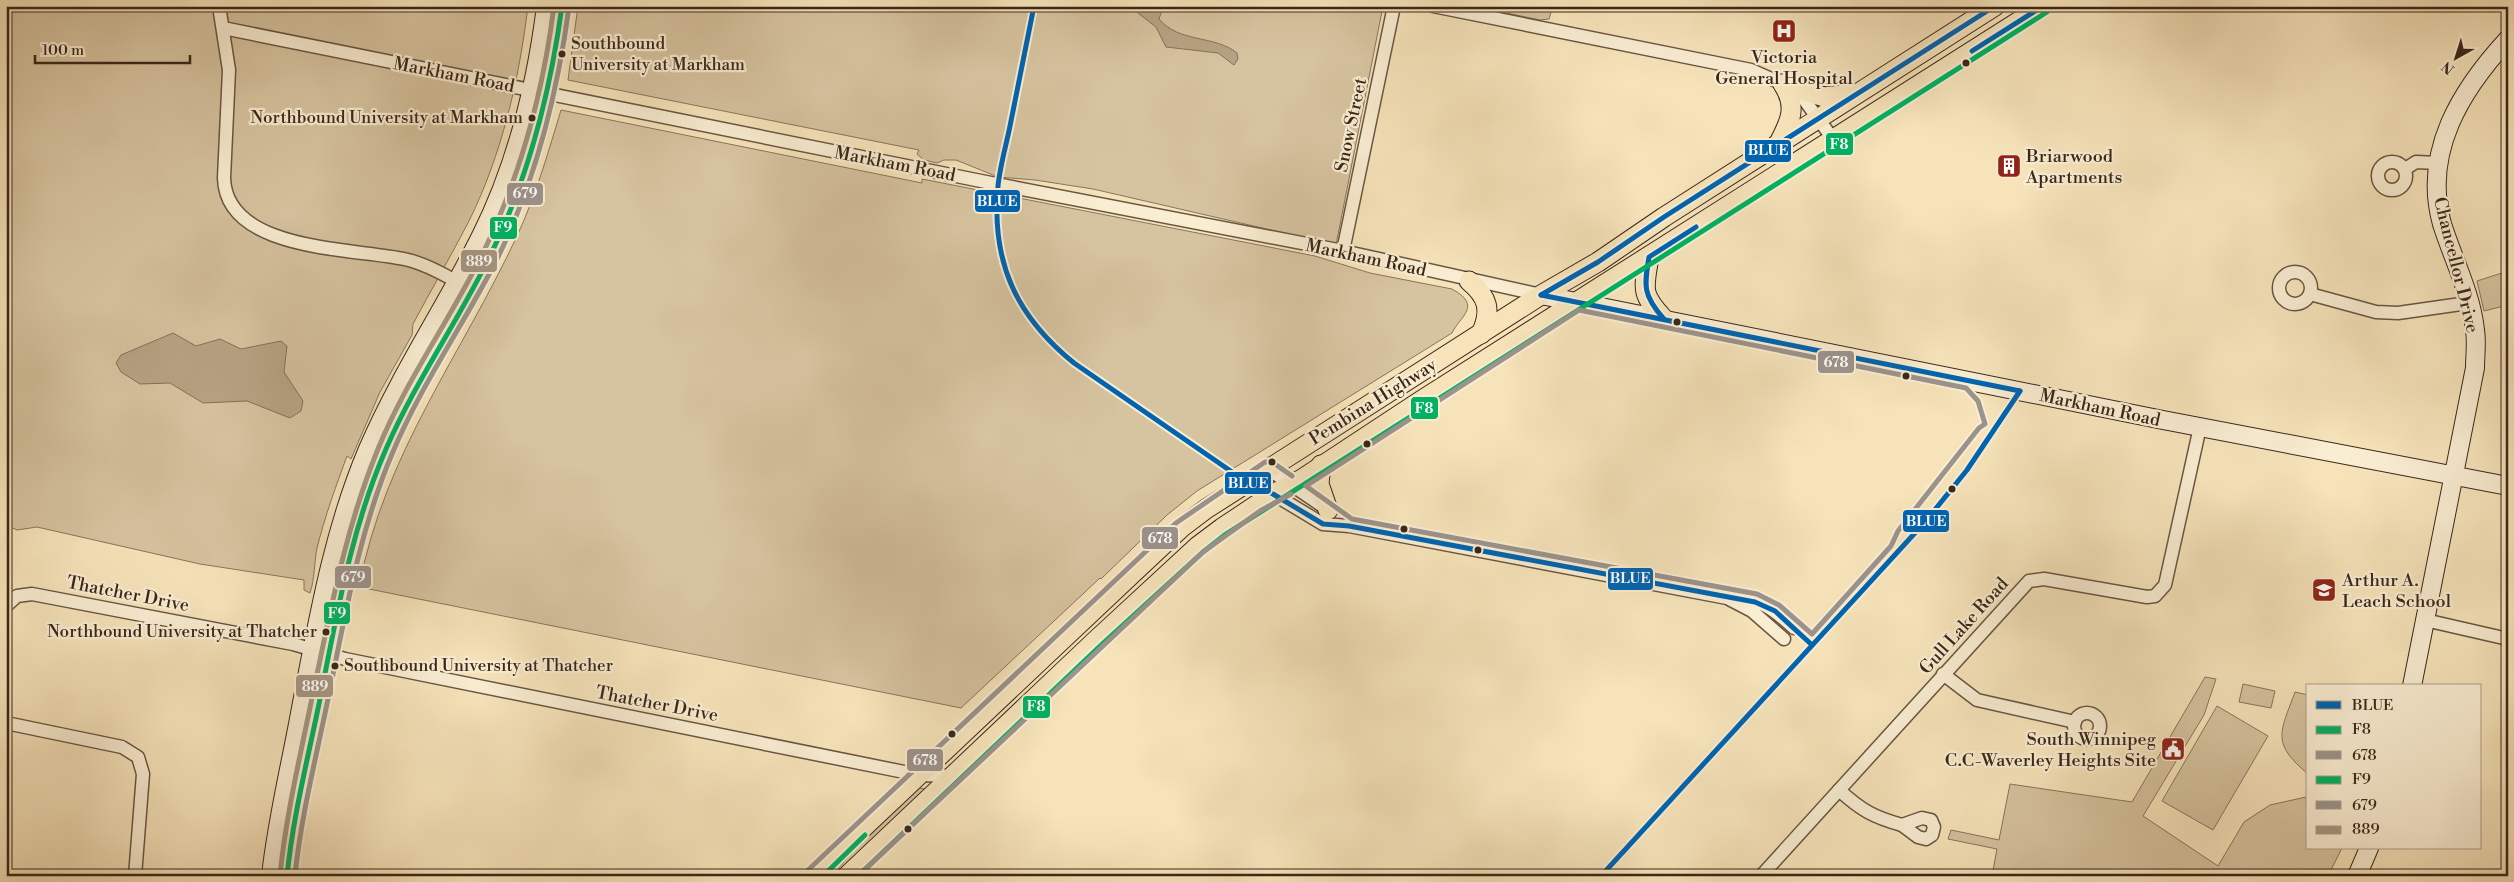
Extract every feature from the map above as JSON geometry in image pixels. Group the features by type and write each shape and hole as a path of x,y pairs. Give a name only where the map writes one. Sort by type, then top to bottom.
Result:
{"main road":[{"path":"287,876 336,540 360,471 384,415 481,236 507,178 541,92 546,6"},
{"path":"271,876 279,818 321,652 377,471 408,405 488,260 508,217 531,157 541,92 562,6"},
{"name":"Pembina Highway","path":"812,876 1181,528 1268,469 1541,295 1598,262 1778,144 1995,6"},
{"name":"Pembina Highway","path":"847,876 1198,546 1273,494 1302,479 1321,465 2042,6"},
{"path":"1974,20 1985,42"},
{"name":"Chancellor Drive","path":"2412,684 2475,368 2475,330 2442,222 2437,196 2438,162 2452,116 2462,97 2485,64 2508,39"},
{"path":"1783,84 1824,97 1860,92"},
{"path":"1778,144 1789,124 1791,112 1790,94 1783,84"},
{"path":"1649,257 1645,289 1648,302 1663,318"},
{"path":"1469,280 1482,293 1486,302 1486,323 1481,334"},
{"name":"Markham Road","path":"1541,295 2200,427 2508,486"},
{"path":"1321,465 1319,484 1328,510"},
{"path":"2357,876 2368,850"}],"street":[{"path":"219,6 224,28 230,87 224,188 231,207 254,226 271,235 299,242 404,259 433,269 457,282"},
{"name":"Snow Street","path":"1343,251 1394,6"},
{"path":"1432,6 1751,70 1783,84 1804,98 1833,140"},
{"name":"Markham Road","path":"224,28 1343,251 1541,295"},
{"path":"2405,169 2416,162 2438,162"},
{"path":"2310,294 2376,312 2398,313 2468,303"},
{"name":"Gull Lake Road","path":"1761,876 2029,581 2044,579 2138,597 2155,596 2161,592 2165,585 2200,427"},
{"path":"1268,469 1349,526"},
{"path":"1248,482 1273,494 1323,524 1349,526 1727,598 1745,598 1769,606 1794,628"},
{"name":"Thatcher Drive","path":"6,606 17,596 32,594 919,775 952,776"},
{"path":"1727,598 1752,611 1784,638"},
{"path":"2425,620 2508,638"},
{"path":"1943,674 1977,700 2075,722"},
{"path":"6,724 122,747 138,757 142,774 135,876"},
{"path":"1839,790 1859,808 1876,818 1902,824"}],"shaded area":[{"path":"6,6 528,6 520,61 508,116 491,170 469,221 413,324 412,335 380,392 351,459 347,456 320,536 310,593 304,590 304,580 200,564 37,527 17,530 6,525"},
{"path":"578,6 1383,6 1336,245 1093,189 1035,180 998,177 956,160 944,160 937,163 924,160 917,154 919,150 568,80"},
{"path":"1129,6 1158,6 1162,10 1159,19 1167,27 1187,36 1228,47 1237,53 1238,59 1234,65 1218,53 1166,47 1156,27"},
{"path":"1473,6 1551,6 1552,9 1549,19 1540,20"},
{"path":"561,110 922,183 922,179 1315,256 1370,273 1452,289 1466,301 1467,311 1452,333 1197,491 1167,515 1101,579 961,708 359,587 371,538 387,492 427,406 495,280 524,221"},
{"path":"2508,271 2508,305 2484,311 2477,281"},
{"path":"173,333 196,346 220,339 241,349 281,341 287,346 284,372 303,401 301,411 290,418 247,401 203,403 170,383 140,384 121,372 116,363 121,355"},
{"name":"South Winnipeg C.C-Waverley Heights Site","path":"2205,677 2216,679 2204,715 2143,816 2218,866 2244,822 2270,805 2306,797 2306,850 2341,850 2328,876 1992,876 1997,849 1948,839 1951,830 1999,840 2010,784 2132,802"},
{"path":"2243,684 2275,691 2271,708 2239,702"},
{"path":"2295,692 2306,695 2306,772 2288,754 2284,745 2282,737"},
{"path":"2217,706 2268,736 2213,830 2162,801"},
{"path":"919,788 925,789 839,870 856,847"}],"transit line":[{"name":"889","path":"280,875 298,764 332,603 356,510 366,479 389,424 415,374 470,278 497,224 509,194 537,102 554,6"},
{"name":"F9","path":"287,876 297,809 339,604 363,510 397,424 477,282 516,197 527,166 544,103 562,6"},
{"name":"BLUE","path":"1034,6 999,178 997,213 999,239 1004,263 1012,285 1023,306 1037,326 1074,363 1248,483 1273,494 1323,524 1349,526 1755,602 1775,611 1812,645"},
{"name":"BLUE","path":"1541,295 1598,262 1664,217 1995,6"},
{"name":"BLUE","path":"1972,51 2043,6"},
{"name":"679","path":"295,876 305,809 354,575 370,514 380,484 403,429 495,263 522,201 543,138 551,106 569,7"},
{"name":"F8","path":"858,876 1099,647 1203,552 1226,534 2047,12"},
{"name":"BLUE","path":"1663,318 1648,296 1646,276 1649,257 1696,227"},
{"name":"BLUE","path":"1541,295 2020,391"},
{"name":"678","path":"1579,310 1966,388 1978,401 1985,424 1979,428 1898,531 1891,546 1812,634 1779,605 1757,594 1352,519 1306,486 1579,310"},
{"name":"BLUE","path":"1601,876 1925,522 1967,470 2020,391"},
{"name":"678","path":"807,871 1176,523 1265,462 1272,462 1292,476"},
{"name":"678","path":"858,876 1203,552 1260,511 1291,494"},
{"name":"F8","path":"823,876 865,835"}],"place":[{"name":"Victoria General Hospital","path":"1784,31"},
{"name":"Southbound University at Markham","path":"562,54"},
{"name":"Northbound University at Markham","path":"532,118"},
{"name":"Briarwood Apartments","path":"2009,166"},
{"name":"Arthur A. Leach School","path":"2324,590"},
{"name":"Northbound University at Thatcher","path":"326,632"},
{"name":"Southbound University at Thatcher","path":"335,666"},
{"name":"South Winnipeg C.C-Waverley Heights Site","path":"2173,749"}]}
